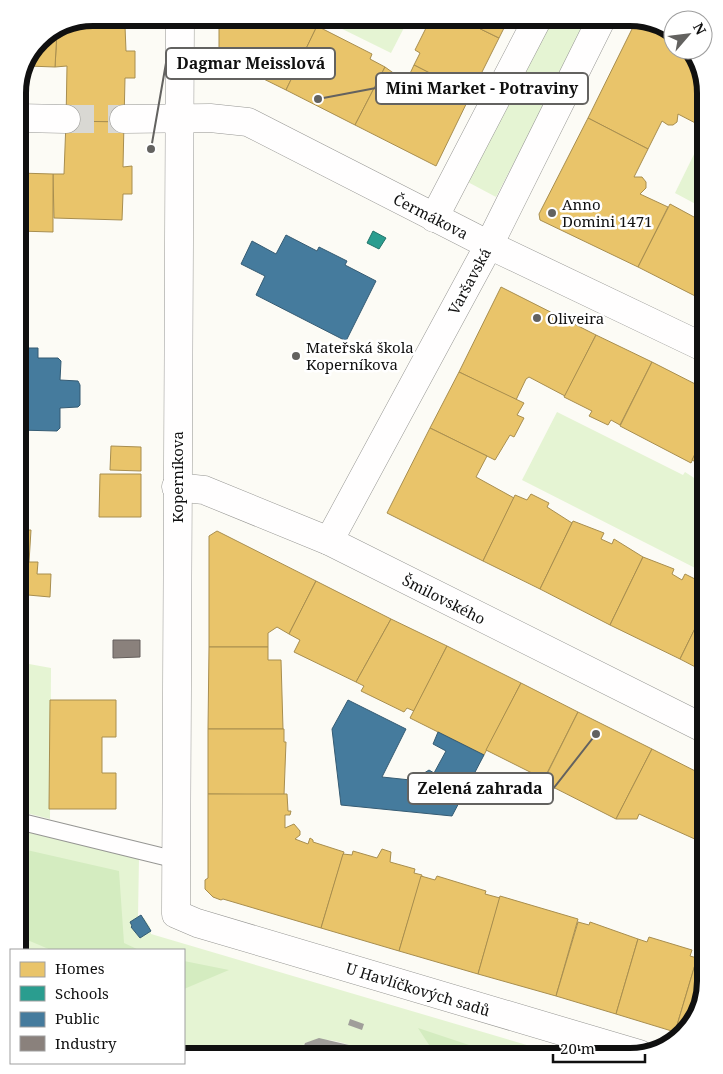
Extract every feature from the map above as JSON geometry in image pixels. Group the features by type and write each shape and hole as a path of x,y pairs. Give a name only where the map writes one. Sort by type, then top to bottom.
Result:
{"street":[{"name":"Koperníkova","path":"180,26 176,488 176,914 197,923"},
{"path":"434,218 534,26"},
{"name":"Varšavská","path":"329,541 489,245 598,26"},
{"path":"26,118 66,119"},
{"name":"Čermákova","path":"124,119 179,120 210,118 248,122 434,218 697,344"},
{"name":"Šmilovského","path":"176,488 204,490 329,541 697,725"},
{"name":"U Havlíčkových sadů","path":"197,923 618,1048"}],"lane":[{"path":"26,823 177,860"}],"green space":[{"path":"336,26 405,26 391,53"},
{"path":"543,26 585,26 496,197 464,180"},
{"path":"697,148 697,205 675,193"},
{"path":"557,412 683,475 685,472 697,480 697,569 522,480"},
{"path":"26,663 51,668 50,819 26,813"},
{"path":"26,832 139,858 138,916 144,918 150,927 151,934 537,1048 356,1048 331,1040 305,1043 303,1048 185,1048 185,949 26,949"},
{"path":"26,850 119,871 124,943 137,949 49,949 26,939"},
{"path":"185,961 229,970 185,989"},
{"path":"418,1028 477,1048 431,1048"}],"building: Homes":[{"path":"125,26 126,51 135,51 135,78 125,78 124,122 66,121 67,66 55,67 57,37 60,35 85,27"},
{"path":"219,26 317,26 286,90 219,57"},
{"path":"317,26 372,54 370,59 385,67 355,125 286,90"},
{"path":"427,26 474,26 499,38 471,94 414,65 420,53 415,50"},
{"path":"474,26 505,26 499,38"},
{"path":"633,27 651,30 663,35 663,60 688,60 696,85 697,124 678,114 677,122 673,125 668,125 662,121 648,149 588,118"},
{"path":"57,37 55,67 32,66 40,52"},
{"path":"414,65 471,94 436,166 355,125 385,67 406,82"},
{"path":"588,118 648,149 634,177 642,177 646,182 646,188 640,194 668,207 638,267 540,220 539,214"},
{"path":"66,121 124,122 123,167 132,166 132,194 123,194 122,220 54,218 53,174 64,174"},
{"path":"26,173 53,174 53,232 26,231"},
{"path":"670,204 697,219 697,297 638,267"},
{"path":"501,287 596,335 565,396 529,377 526,379 516,400 459,372"},
{"path":"596,335 652,362 620,425 611,420 608,425 589,416 592,411 564,397"},
{"path":"652,362 697,385 697,450 691,463 620,426"},
{"path":"459,372 524,403 517,415 524,418 514,437 510,435 495,460 430,428"},
{"path":"430,428 487,456 476,477 514,498 483,561 387,513"},
{"path":"111,446 141,447 141,471 110,470"},
{"path":"697,450 697,463 692,460"},
{"path":"100,474 141,474 141,517 99,517"},
{"path":"531,494 549,503 547,507 572,523 540,589 483,561 515,495 527,500"},
{"path":"573,521 604,533 601,539 612,544 614,539 643,557 610,625 540,589"},
{"path":"26,530 31,530 29,562 38,562 37,574 51,574 50,597 28,595 26,597"},
{"path":"217,531 316,581 289,634 277,627 268,633 268,647 209,647 209,536"},
{"path":"643,557 674,569 672,574 682,580 685,574 697,580 697,624 680,659 610,625"},
{"path":"316,581 391,619 356,682 294,652 300,640 289,634"},
{"path":"391,619 447,646 414,711 407,708 404,712 361,691 364,686 356,682"},
{"path":"697,624 697,668 680,659"},
{"path":"447,646 521,683 484,755 410,718"},
{"path":"209,647 268,647 268,660 281,660 283,729 208,729"},
{"path":"521,683 578,712 544,779 486,750"},
{"path":"50,700 116,700 116,737 102,737 102,773 116,773 116,809 49,809"},
{"path":"578,712 652,749 616,819 543,782"},
{"path":"208,729 284,729 284,742 286,742 284,795 208,794"},
{"path":"652,749 697,772 697,840 639,814 637,819 616,819"},
{"path":"208,794 287,794 288,811 291,811 290,815 285,815 285,828 294,824 300,831 300,835 295,839 308,844 310,838 313,842 344,852 321,928 223,899 221,900 213,897 205,889 205,880 208,878"},
{"path":"382,849 391,852 390,862 415,869 414,873 422,875 399,951 321,928 343,854 352,855 353,851 377,858"},
{"path":"421,876 435,880 437,876 486,891 485,894 500,898 478,974 399,951"},
{"path":"500,896 578,919 556,996 478,974"},
{"path":"578,922 589,925 590,922 638,939 616,1014 556,996"},
{"path":"649,937 692,950 690,956 697,958 676,1029 673,1032 616,1014 638,939 647,942"},
{"path":"697,958 697,981 692,1006 683,1022 676,1029"}],"building: Schools":[{"path":"373,231 386,238 379,249 367,243"}],"building: Public":[{"path":"286,235 317,251 319,247 347,261 345,265 376,281 346,341 256,295 265,276 241,264 252,241 276,254"},
{"path":"26,348 38,348 38,358 58,358 61,361 60,380 78,381 80,385 80,405 78,407 60,408 60,428 57,431 26,430"},
{"path":"348,700 406,729 382,777 420,781 421,775 429,770 434,773 446,751 433,744 438,732 484,755 452,816 341,805 332,729"},
{"path":"141,915 151,931 140,938 131,927 130,922"}],"building: Industry":[{"path":"113,640 140,640 140,657 113,658"}],"building: Other":[{"path":"350,1019 364,1024 362,1030 348,1025"},
{"path":"319,1038 356,1048 303,1048 305,1043"}],"tunnel":[{"path":"66,119 124,119"}],"place":[{"name":"Mini Market - Potraviny","path":"318,99"},
{"name":"Dagmar Meisslová","path":"151,149"},
{"name":"Anno Domini 1471","path":"552,213"},
{"name":"Oliveira","path":"537,318"},
{"name":"Mateřská škola Koperníkova","path":"296,356"},
{"name":"Zelená zahrada","path":"596,734"}]}
